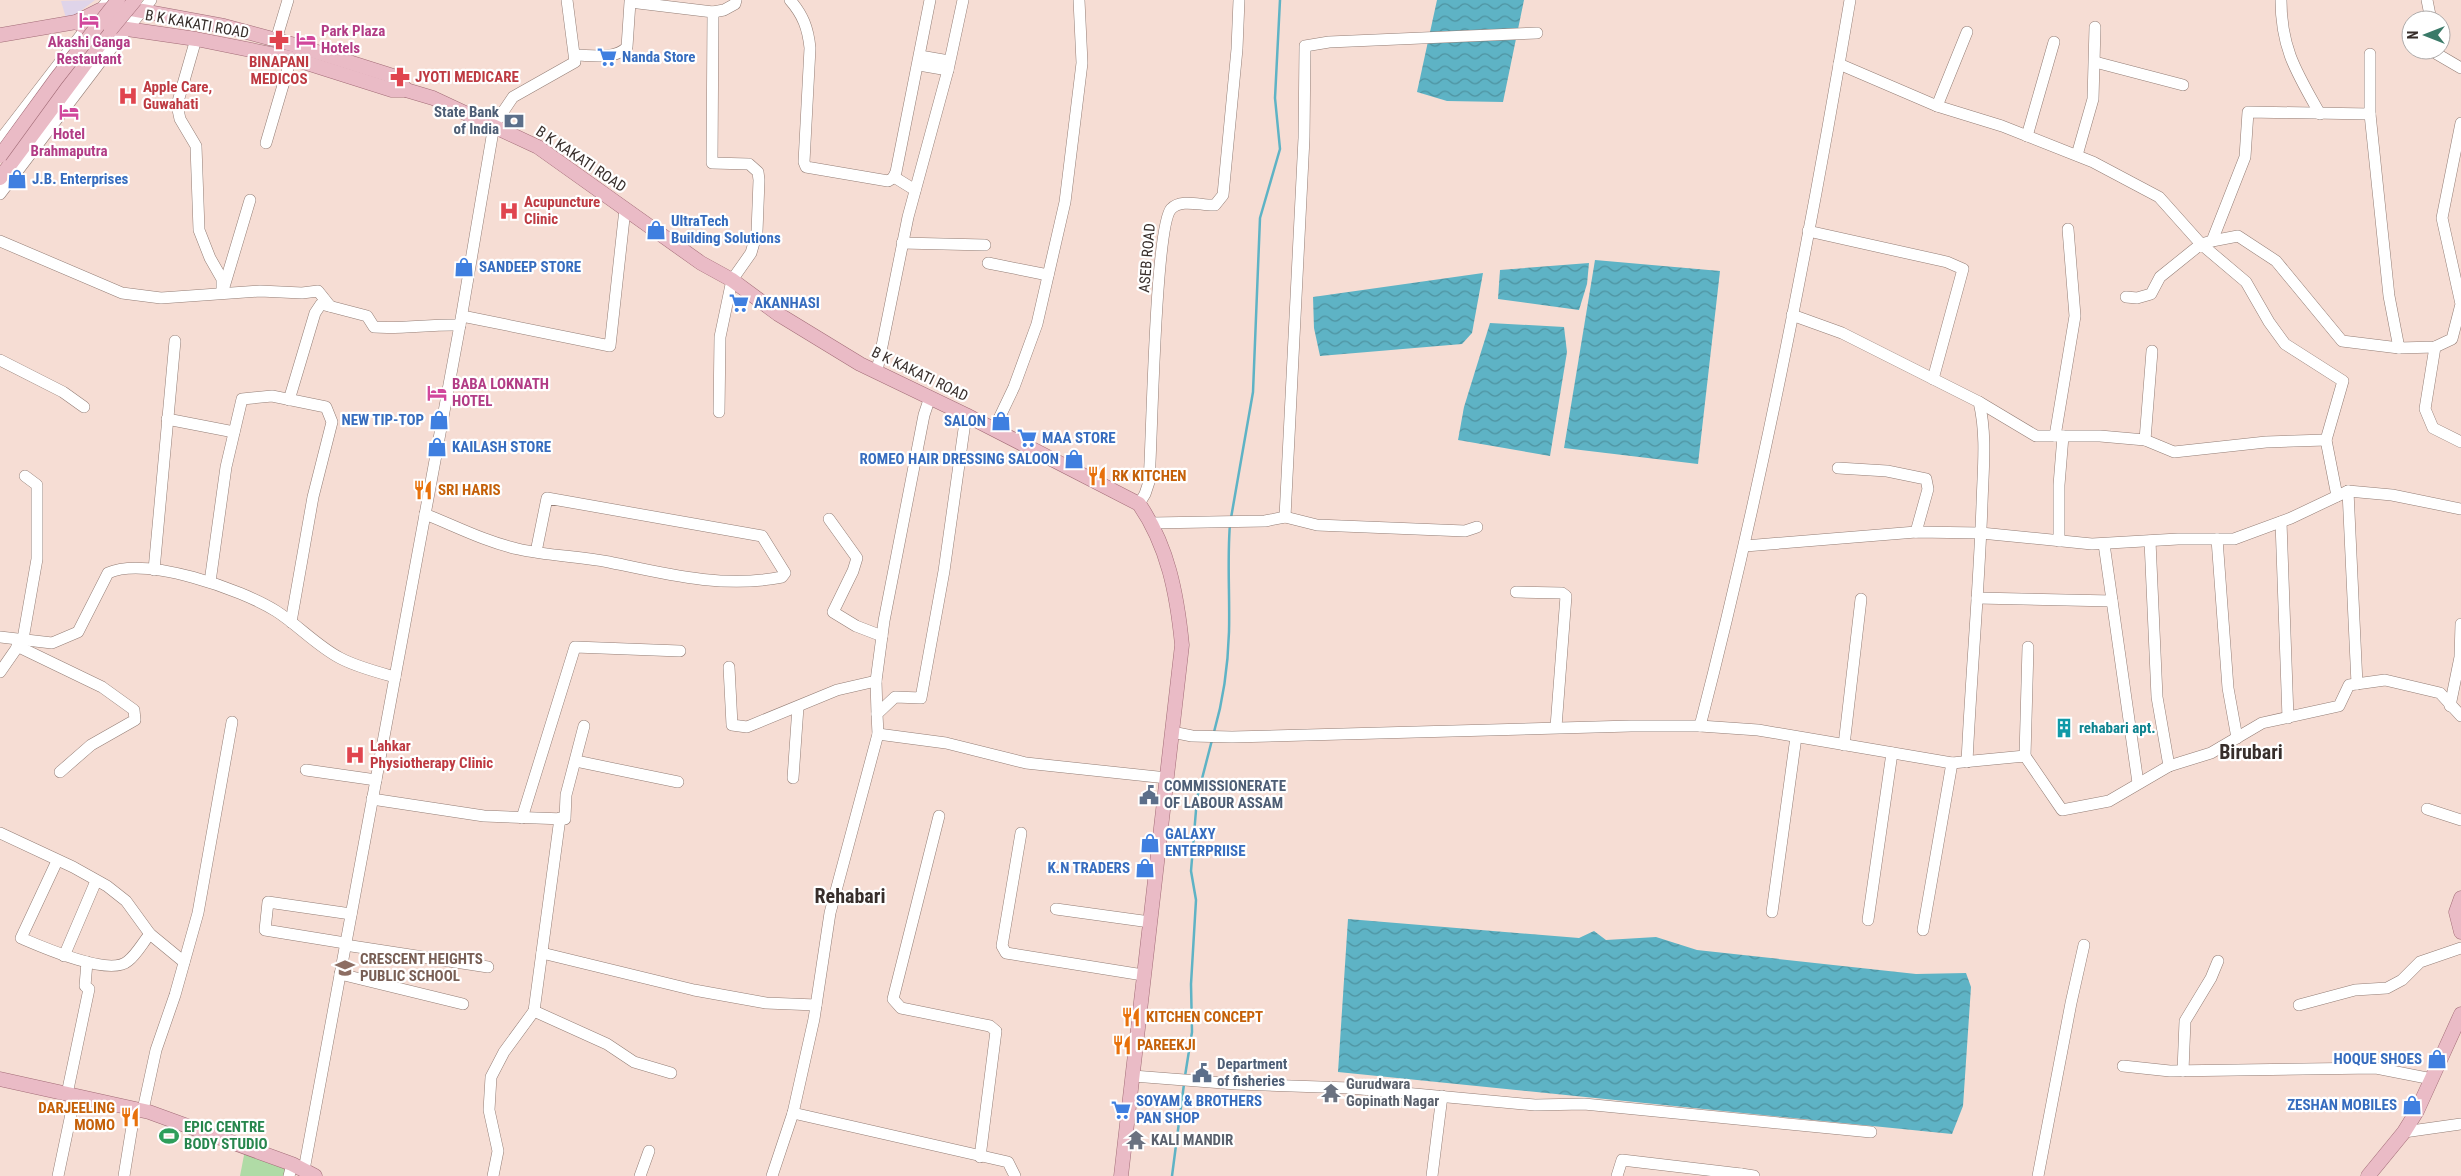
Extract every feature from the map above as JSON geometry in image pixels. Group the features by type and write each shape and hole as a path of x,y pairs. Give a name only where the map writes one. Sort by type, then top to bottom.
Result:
{"main road":[{"path":"0,156 66,66 118,0"},
{"path":"0,178 142,2"},
{"path":"0,34 82,25 104,5 126,8 142,2 276,40 396,77 406,90"},
{"name":"B K KAKATI ROAD","path":"82,25 196,39 291,58 392,90 406,90 433,98 494,125 538,147 702,263 732,280 778,314 876,371 1139,504"},
{"path":"1122,1176 1143,975 1182,645 1178,599 1163,547 1152,523 1139,504"},
{"path":"2461,898 2456,912 2461,932"},
{"path":"2368,1176 2404,1132 2417,1111 2461,1014"},
{"path":"0,1079 139,1109 300,1171"}],"street":[{"path":"276,40 288,0"},
{"path":"300,1171 340,974 395,678 461,321 494,125 513,97 574,62 568,0"},
{"path":"574,55 615,55 623,52 627,47 630,1 713,12 724,10 735,4 736,0"},
{"path":"790,0 801,12 809,39 804,162 806,166 888,181 895,174 930,0"},
{"path":"876,371 902,243 948,66 963,0"},
{"path":"994,429 1014,387 1037,324 1065,202 1082,63 1080,0"},
{"name":"ASEB ROAD","path":"1139,504 1149,482 1160,260 1166,220 1170,210 1176,205 1215,205 1223,195 1237,48 1239,0"},
{"path":"1700,726 1745,546 1792,315 1850,0"},
{"path":"2280,0 2281,20 2290,59 2320,114"},
{"path":"0,194 126,29 142,2"},
{"path":"713,12 712,163 748,164 758,172 759,180 755,238 751,252 732,280 720,337 719,412"},
{"path":"0,140 82,25"},
{"path":"2077,156 2093,99 2096,27"},
{"path":"1937,106 1967,32"},
{"path":"1285,517 1304,138 1304,46 1339,42 1537,33"},
{"path":"196,39 177,105 180,119 196,146 199,230 210,258 222,279 222,293"},
{"path":"2027,136 2054,42"},
{"path":"2370,54 2370,114 2389,296 2399,348"},
{"path":"266,143 291,58"},
{"path":"2447,60 2461,68"},
{"path":"919,61 948,66"},
{"path":"2095,62 2183,85"},
{"path":"1839,64 1937,106 2027,136 2077,156 2159,197 2246,282 2268,322 2285,344 2343,381 2326,440 2336,496"},
{"path":"2207,242 2245,157 2248,112 2370,114"},
{"path":"2126,297 2138,298 2151,294 2160,277 2207,242 2238,236 2276,261 2342,342 2399,348 2435,348 2452,339 2461,304 2442,218 2461,123"},
{"path":"895,174 916,186"},
{"path":"222,293 250,200"},
{"path":"289,400 315,313 321,304 367,316 374,327 392,328 461,321 610,346 625,209"},
{"path":"2059,541 2059,436 2074,316 2068,229"},
{"path":"1808,231 1947,262 1963,269 1933,378"},
{"path":"0,241 122,293 161,298 222,293 318,291 330,306"},
{"path":"902,243 985,245"},
{"path":"988,263 1048,275"},
{"path":"1792,315 1842,333 1933,378 1979,402 2036,436 2145,440 2174,452 2266,442 2326,440"},
{"path":"154,570 175,342"},
{"path":"2435,348 2425,409 2433,428 2461,442"},
{"path":"2145,440 2152,351"},
{"path":"0,360 56,388 84,407"},
{"path":"210,582 226,467 242,399 272,396 326,407 332,422 313,497 291,622"},
{"path":"772,1176 793,1114 816,1005 830,913 878,734 876,681 882,636 924,415 930,397"},
{"path":"1967,762 1981,533 1984,423 1979,402"},
{"path":"877,714 894,698 921,698 944,572 966,415"},
{"path":"168,419 234,432"},
{"path":"1838,468 1887,470 1926,479 1928,489 1916,532"},
{"path":"0,672 20,642 38,559 38,486 25,476"},
{"path":"1745,546 1916,532 1981,533 2104,544 2234,539 2281,522 2348,490 2392,495 2461,509"},
{"path":"2348,490 2357,684"},
{"path":"425,514 497,543 536,552 594,560 672,575 735,582 762,581 782,577 785,574 762,536 547,498 536,552"},
{"path":"1152,523 1266,521 1285,517 1317,525 1465,531 1476,527"},
{"path":"829,519 857,558 853,571 833,612 856,626 882,636"},
{"path":"2281,522 2288,718"},
{"path":"2217,539 2228,688 2237,738"},
{"path":"2150,541 2157,697 2169,766"},
{"path":"2104,544 2138,784"},
{"path":"0,637 20,642 52,643 78,632 108,573 116,569 154,570 224,585 274,610 340,658 395,678"},
{"path":"1516,592 1562,593 1566,596 1556,727"},
{"path":"1977,598 2112,601"},
{"path":"1844,745 1861,600"},
{"path":"2450,706 2460,657 2461,624"},
{"path":"20,642 102,687 134,710 135,720 91,745 60,772"},
{"path":"522,818 575,647 680,651"},
{"path":"2028,647 2025,756 2062,810 2109,800 2169,766 2211,753 2262,723 2339,706 2349,685 2385,680 2440,693 2461,716"},
{"path":"729,667 732,725 747,727 837,690 876,681"},
{"path":"794,778 798,707"},
{"path":"124,1176 139,1109 156,1050 175,995 198,913 232,722"},
{"path":"372,799 484,816 565,819 566,795 584,726"},
{"path":"1172,732 1192,736 1232,737 1556,727 1700,726 1758,730 1952,763 2025,756"},
{"path":"878,734 946,743 1026,763 1167,778"},
{"path":"1772,912 1796,737"},
{"path":"1868,920 1892,753"},
{"path":"576,761 678,782"},
{"path":"1923,930 1952,763"},
{"path":"306,770 376,780"},
{"path":"2427,810 2461,820"},
{"path":"939,816 893,998 901,1008 990,1026 996,1031 980,1157"},
{"path":"493,1176 498,1152 490,1110 491,1077 504,1052 534,1010 560,818"},
{"path":"0,833 108,886 126,901 150,934 184,962"},
{"path":"1021,833 1002,946 1006,954 1143,975"},
{"path":"57,861 21,938 64,956 87,962 118,966 128,962 150,934"},
{"path":"64,956 96,881"},
{"path":"351,914 268,902 265,930 488,967"},
{"path":"1056,909 1150,922"},
{"path":"2038,1176 2084,945"},
{"path":"2299,1004 2354,990 2387,988 2402,980 2420,962 2461,948"},
{"path":"542,954 694,990 766,1003 816,1005"},
{"path":"2183,1071 2184,1021 2211,978 2218,961"},
{"path":"58,1176 80,1029 89,989 85,986 87,962"},
{"path":"340,974 463,1004"},
{"path":"534,1010 607,1044 634,1062 671,1073"},
{"path":"2123,1066 2183,1071 2376,1068 2432,1079"},
{"path":"1133,1076 1178,1080 1350,1088 1535,1105 1584,1104 1871,1132"},
{"path":"1432,1176 1442,1096"},
{"path":"793,1114 1008,1162 1014,1176"},
{"path":"2404,1132 2461,1124"},
{"path":"640,1176 649,1150"},
{"path":"1617,1176 1622,1160 1754,1176"}],"shaded area":[{"path":"95,0 74,16 66,18 61,1"}],"green space":[{"path":"245,1150 288,1165 286,1176 240,1176"}],"water":[{"path":"1437,0 1524,0 1503,102 1447,101 1417,92"},
{"path":"1595,260 1720,271 1698,464 1564,448"},
{"path":"1589,263 1587,284 1579,310 1498,299 1500,270"},
{"path":"1483,273 1472,333 1462,344 1320,356 1314,328 1313,297"},
{"path":"1490,323 1564,327 1567,352 1550,456 1458,440 1464,407"},
{"path":"1348,919 1579,938 1594,931 1606,940 1656,937 1697,950 1916,974 1966,973 1971,987 1963,1106 1952,1134 1338,1072"}],"waterway":[{"path":"1231,518 1253,392 1260,218 1280,149 1275,98 1280,0"},
{"path":"1214,732 1228,657 1230,524"},
{"path":"1185,1076 1192,1032 1191,984 1196,900 1191,871 1197,798 1212,740"},
{"path":"1172,1176 1184,1084"}],"place":[{"name":"Akashi Ganga Restautant","path":"89,20"},
{"name":"BINAPANI MEDICOS","path":"279,40"},
{"name":"Park Plaza Hotels","path":"306,40"},
{"name":"Nanda Store","path":"607,57"},
{"name":"JYOTI MEDICARE","path":"400,77"},
{"name":"Apple Care, Guwahati","path":"128,96"},
{"name":"Hotel Brahmaputra","path":"69,112"},
{"name":"State Bank of India","path":"514,121"},
{"name":"J.B. Enterprises","path":"17,179"},
{"name":"Acupuncture Clinic","path":"509,211"},
{"name":"UltraTech Building Solutions","path":"656,230"},
{"name":"SANDEEP STORE","path":"464,267"},
{"name":"AKANHASI","path":"739,303"},
{"name":"BABA LOKNATH HOTEL","path":"437,393"},
{"name":"NEW TIP-TOP","path":"439,420"},
{"name":"SALON","path":"1001,421"},
{"name":"MAA STORE","path":"1027,438"},
{"name":"KAILASH STORE","path":"437,447"},
{"name":"ROMEO HAIR DRESSING SALOON","path":"1074,459"},
{"name":"RK KITCHEN","path":"1097,476"},
{"name":"SRI HARIS","path":"423,490"},
{"name":"rehabari apt.","path":"2064,728"},
{"name":"Lahkar Physiotherapy Clinic","path":"355,755"},
{"name":"COMMISSIONERATE OF LABOUR ASSAM","path":"1149,795"},
{"name":"GALAXY ENTERPRIISE","path":"1150,843"},
{"name":"K.N TRADERS","path":"1145,868"},
{"name":"CRESCENT HEIGHTS PUBLIC SCHOOL","path":"345,968"},
{"name":"KITCHEN CONCEPT","path":"1131,1017"},
{"name":"PAREEKJI","path":"1122,1045"},
{"name":"HOQUE SHOES","path":"2437,1059"},
{"name":"Department of fisheries","path":"1202,1073"},
{"name":"Gurudwara Gopinath Nagar","path":"1331,1093"},
{"name":"ZESHAN MOBILES","path":"2412,1105"},
{"name":"SOYAM & BROTHERS PAN SHOP","path":"1121,1110"},
{"name":"DARJEELING MOMO","path":"130,1117"},
{"name":"EPIC CENTRE BODY STUDIO","path":"169,1136"},
{"name":"KALI MANDIR","path":"1136,1140"}],"district":[{"name":"Birubari","path":"2251,752"},
{"name":"Rehabari","path":"850,896"}]}
